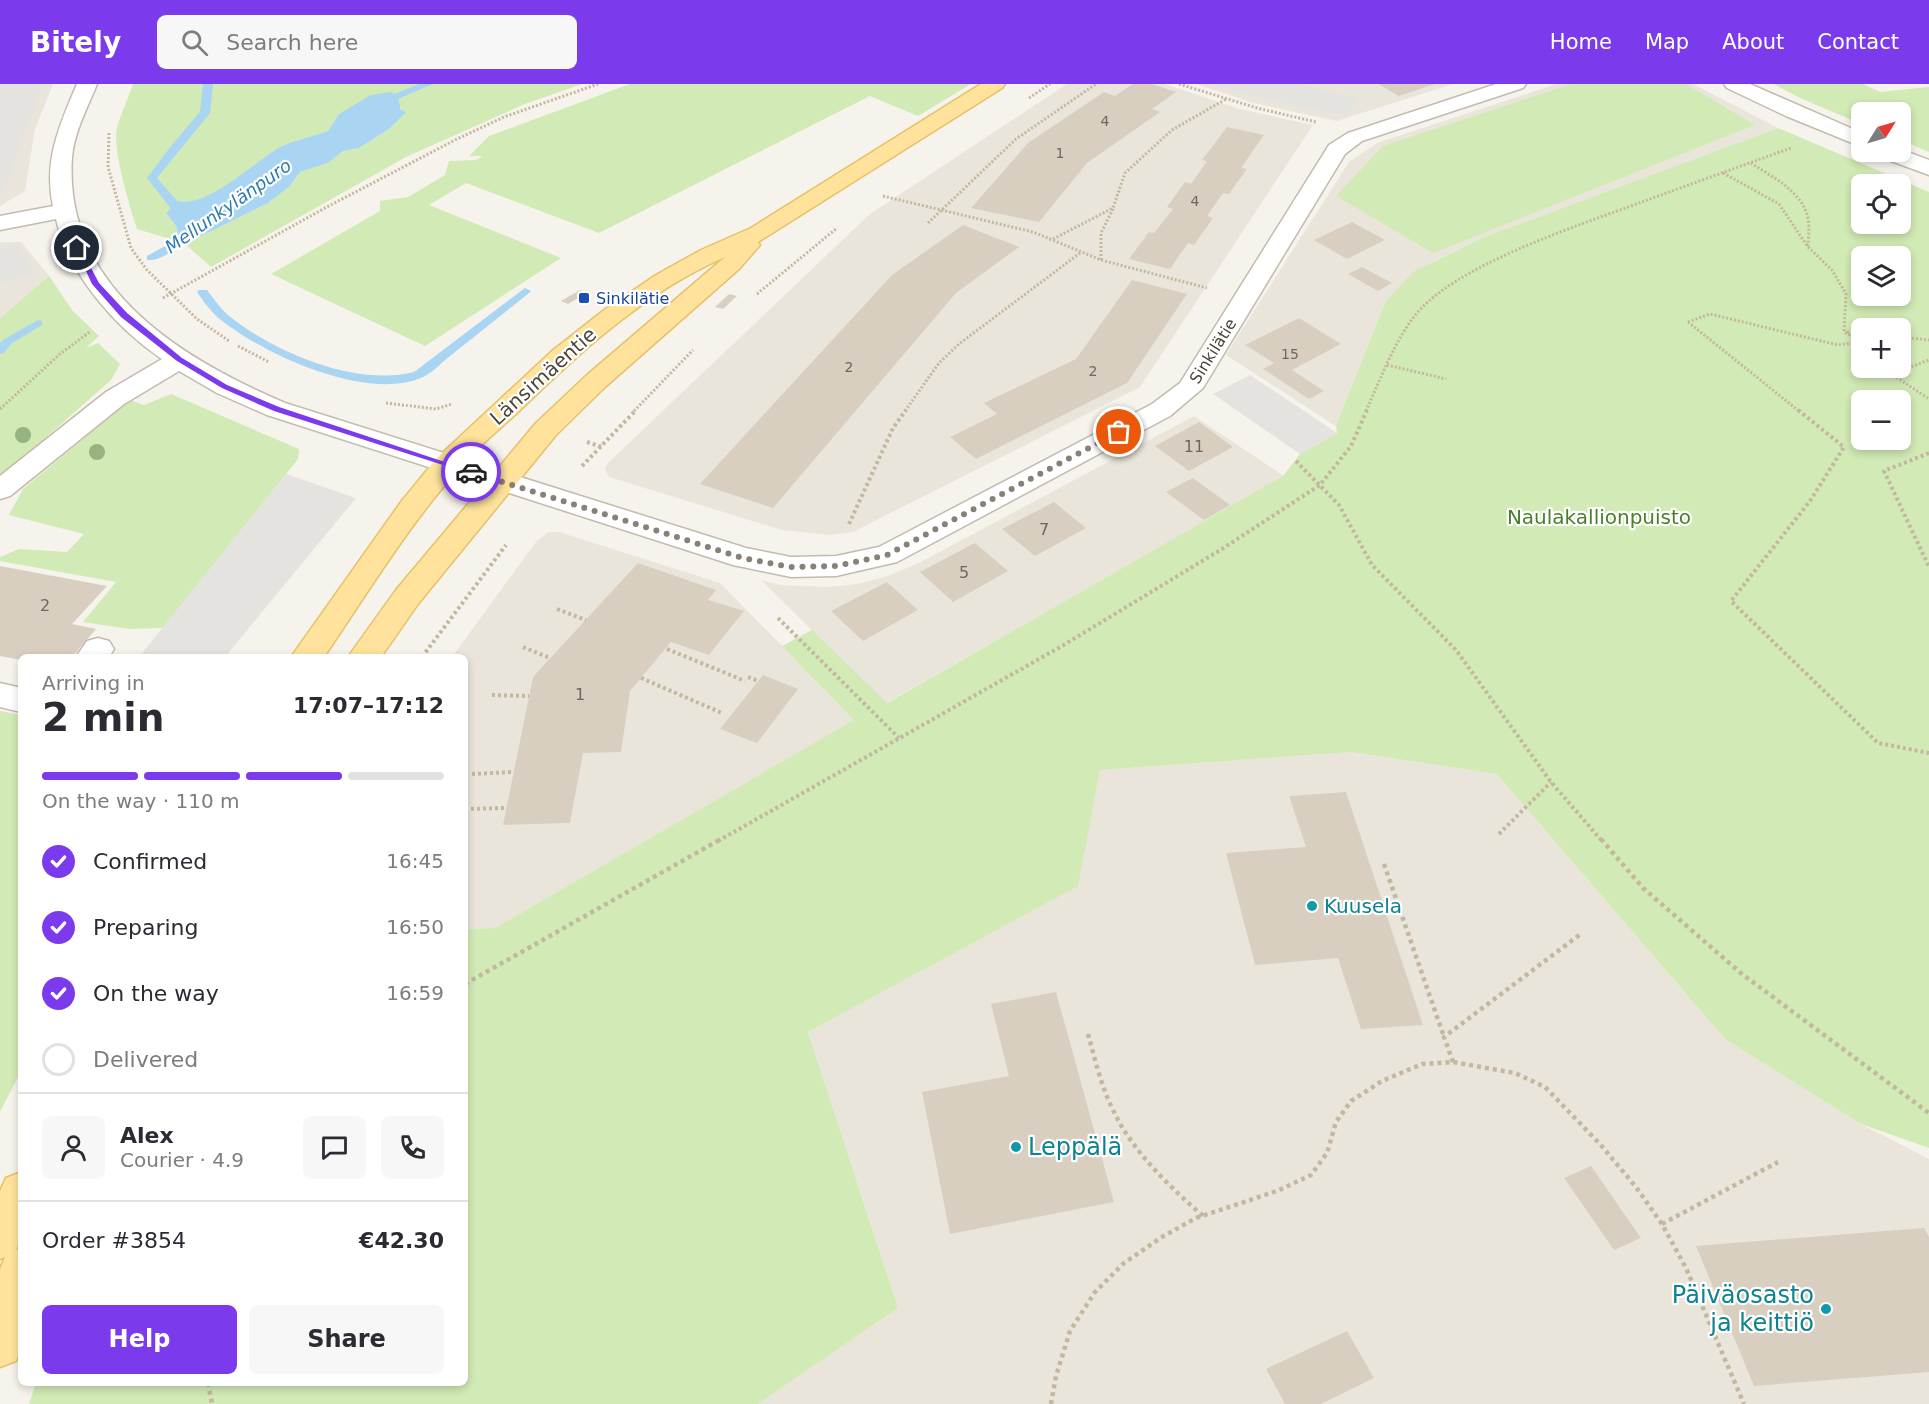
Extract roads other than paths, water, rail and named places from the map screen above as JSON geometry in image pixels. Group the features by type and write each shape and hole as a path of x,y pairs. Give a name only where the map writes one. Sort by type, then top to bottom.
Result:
{"main road":[{"name":"Länsimäentie","path":"309,654 411,509 447,464 561,356 612,316 664,280 709,255 759,232 995,84"},
{"name":"Länsimäentie","path":"366,654 407,597 546,429 596,381 731,264 759,232"},
{"path":"0,1238 18,1199"},
{"path":"0,1345 11,1315 18,1284"}],"street":[{"name":"Sinkilätie","path":"87,84 61,154 62,211 68,230 96,284 124,315 180,359 225,387 276,409 743,558 791,567 836,566 887,555 1161,410 1190,388 1337,150 1355,137 1516,84"},
{"path":"1734,84 1851,136"},
{"path":"1911,161 1929,168"},
{"path":"0,223 62,211"},
{"path":"0,490 115,398 180,359"},
{"path":"0,695 18,699"}],"water":[{"path":"391,92 398,99 400,109 406,112 389,129 359,148 343,151 328,163 300,172 289,187 268,203 185,244 180,242 176,226 166,213 178,201 202,198 215,192 275,150 328,131 339,114 371,95"}],"waterway":[{"path":"188,218 176,208 152,178 174,148 205,113 208,84"},
{"name":"Mellunkylänpuro","path":"381,108 397,96 428,84"},
{"name":"Mellunkylänpuro","path":"151,258 180,242 193,230"},
{"path":"203,292 224,317 264,343 290,355 345,375 373,380 397,380 418,375 525,291"},
{"name":"Mellunkylänpuro","path":"0,351 7,342 38,323"}],"place":[{"name":"Sinkilätie","path":"584,298"},
{"name":"Kuusela","path":"1312,906"},
{"name":"Leppälä","path":"1016,1147"},
{"name":"Päiväosasto ja keittiö","path":"1826,1309"}],"park label":[{"name":"Naulakallionpuisto","path":"1599,517"}]}
